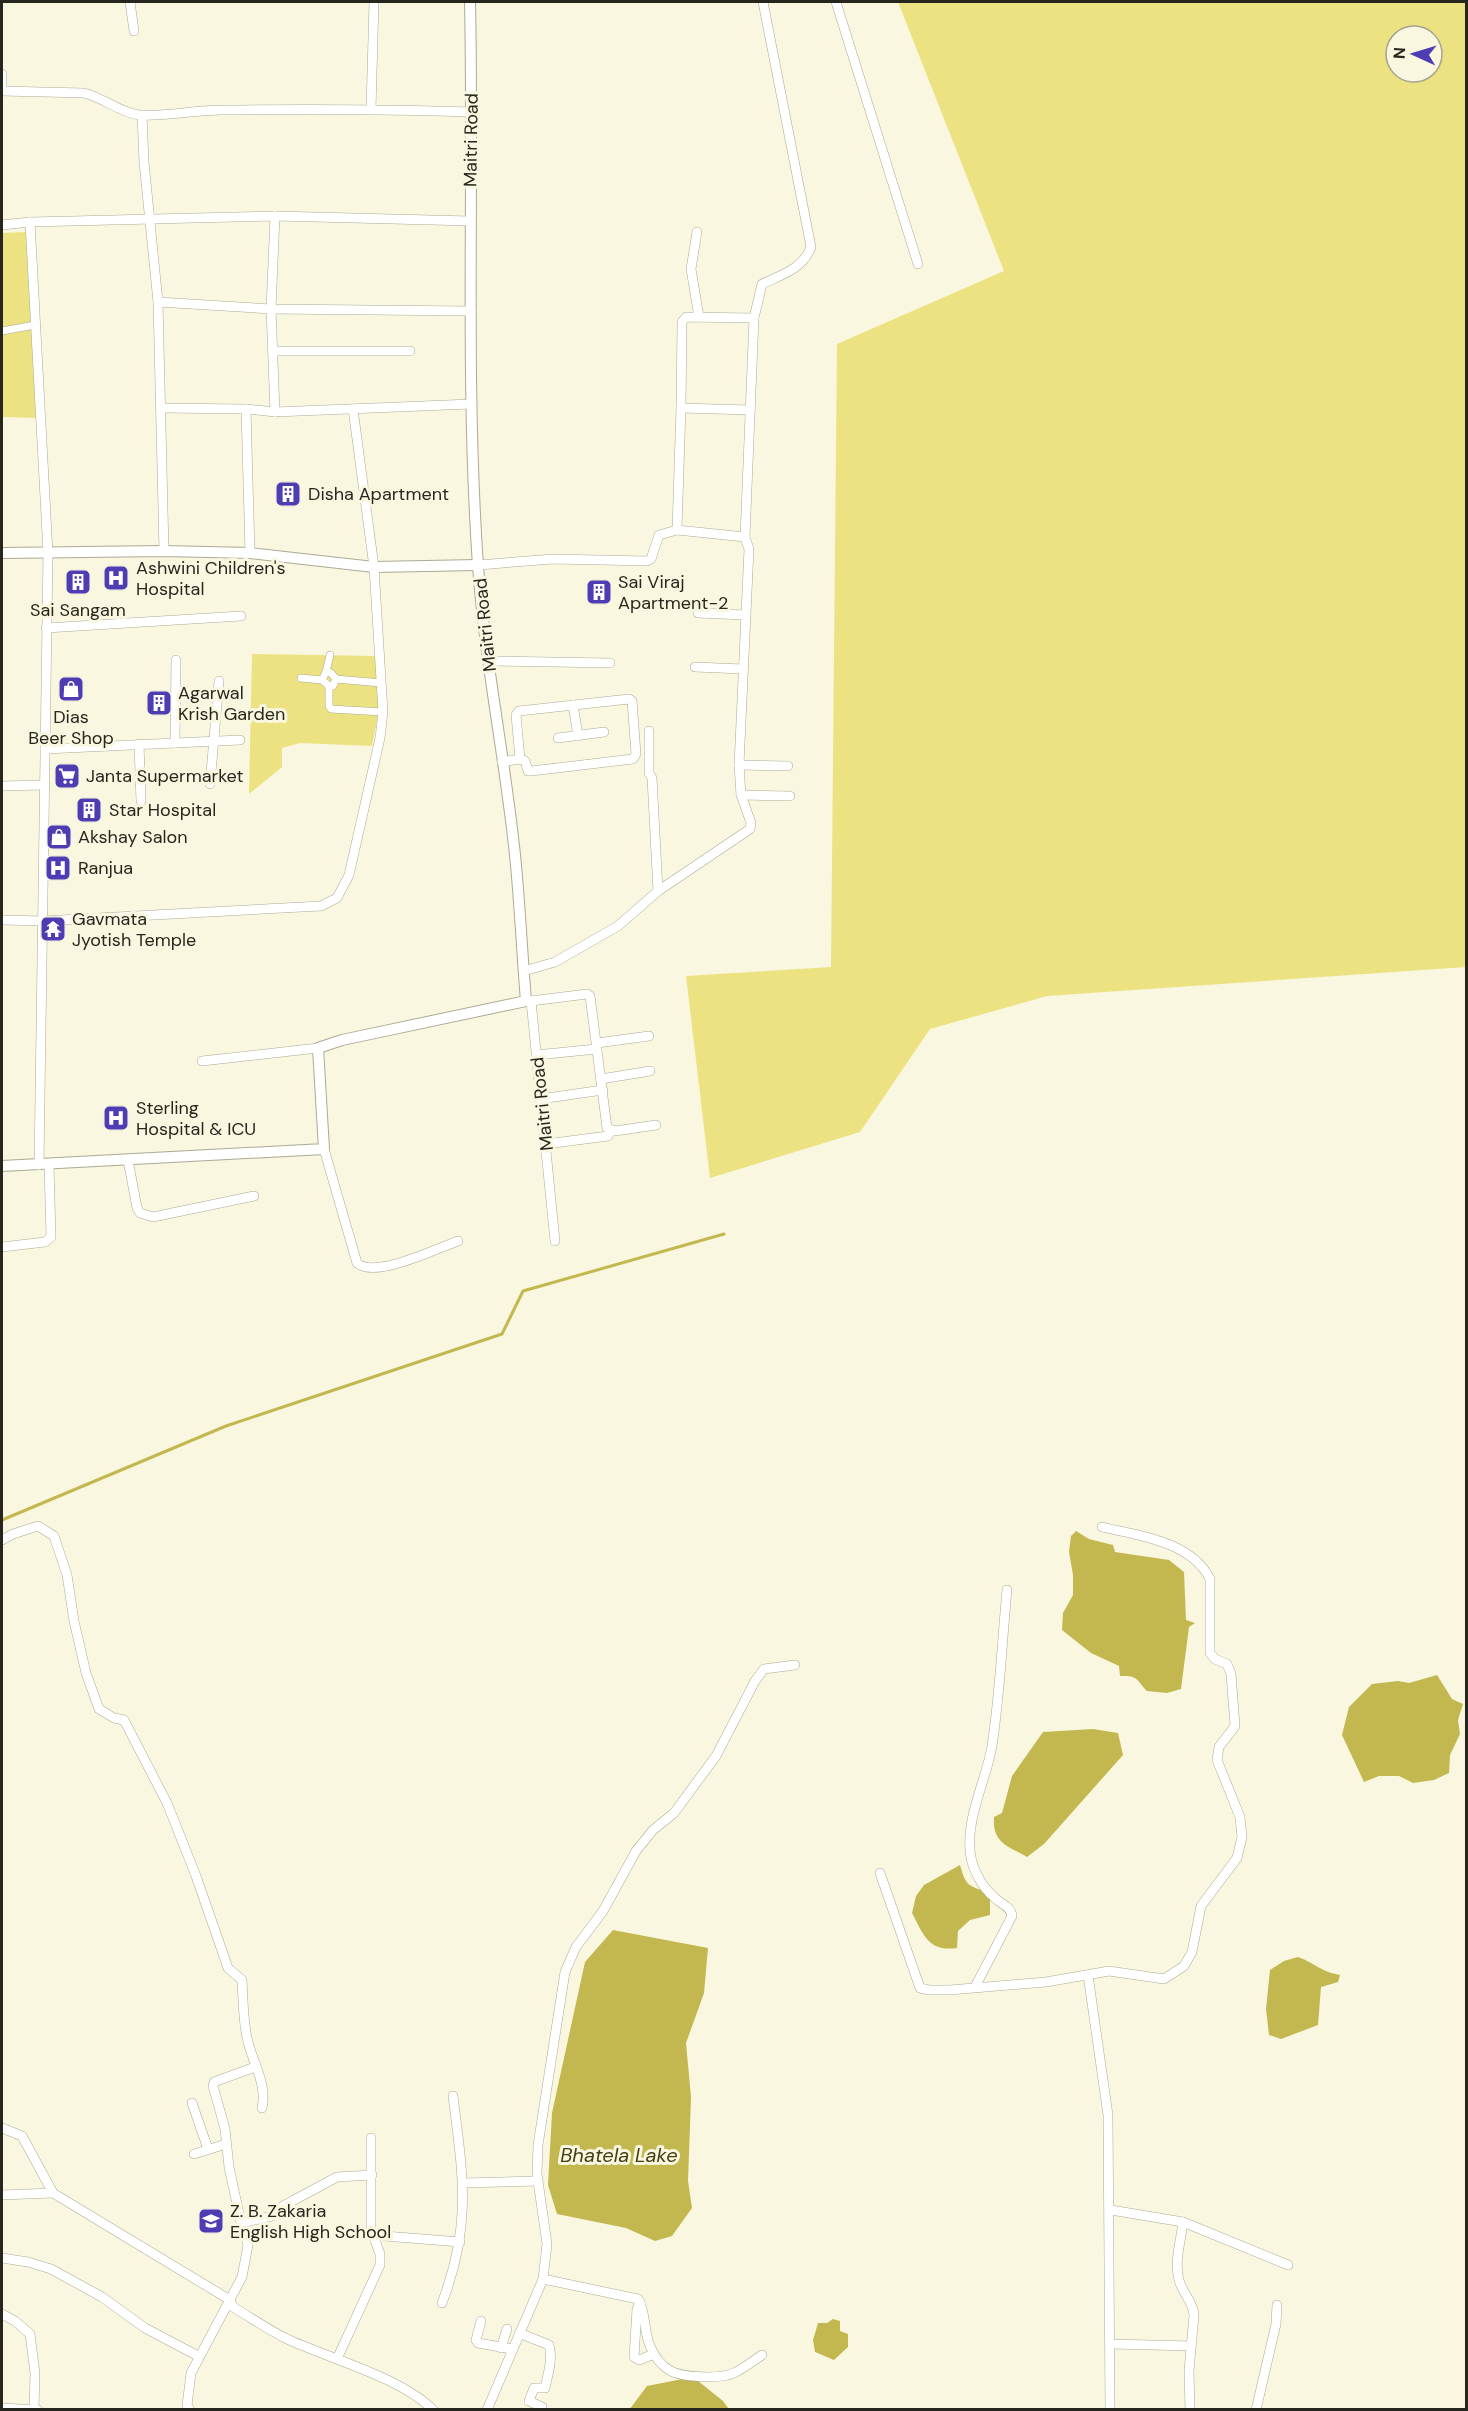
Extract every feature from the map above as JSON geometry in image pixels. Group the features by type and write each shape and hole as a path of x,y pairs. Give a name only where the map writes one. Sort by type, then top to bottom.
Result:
{"street":[{"path":"130,2 134,31"},
{"path":"367,2 374,2 371,109"},
{"name":"Maitri Road","path":"470,2 471,404 478,565 488,662 515,854 524,971 536,1055 555,1241"},
{"path":"524,971 555,962 618,926 658,891 750,829 751,823 741,795 739,765 749,549 745,537 754,318 762,284 798,266 807,258 811,247 763,2"},
{"path":"836,2 918,264"},
{"path":"2,74 2,91 84,93 120,109 142,115 198,110 371,109 472,112"},
{"path":"142,115 144,162 158,302 164,550"},
{"path":"274,216 271,309 276,412"},
{"path":"2,225 150,218 274,216 470,221"},
{"path":"2,1247 45,1242 51,1237 44,1165 42,921 48,553 30,222"},
{"path":"697,232 691,269 693,292 699,317"},
{"path":"158,302 271,309 471,311"},
{"path":"677,530 682,322 686,317 754,318"},
{"path":"2,331 35,325"},
{"path":"273,351 410,351"},
{"path":"162,408 246,409 276,412 471,404"},
{"path":"681,408 750,410"},
{"path":"246,409 250,553"},
{"path":"2,920 42,921 321,906 337,897 349,874 380,738 383,712 374,567 352,409"},
{"path":"2,553 164,550 250,553 374,567 478,565 553,559 647,561 651,559 659,536 665,532 677,530 745,537"},
{"path":"698,613 745,615"},
{"path":"46,628 241,616"},
{"path":"322,680 327,672 330,655"},
{"path":"175,742 176,660"},
{"path":"488,662 610,663"},
{"path":"695,667 743,669"},
{"path":"327,672 336,679 381,683"},
{"path":"301,678 322,680 329,686 331,709 383,712"},
{"path":"329,686 333,686 336,679"},
{"path":"210,784 219,681"},
{"path":"502,762 520,759 525,761 528,771 531,771 633,759 636,754 632,701 629,699 519,711 516,715 520,759"},
{"path":"573,705 578,736"},
{"path":"649,731 649,773 652,778 658,891"},
{"path":"558,738 604,732"},
{"path":"45,749 240,740"},
{"path":"140,744 141,801"},
{"path":"739,765 788,766"},
{"path":"2,786 44,785"},
{"path":"741,795 790,796"},
{"path":"202,1061 318,1048 342,1040 529,1001 587,994 590,996 608,1128 611,1130"},
{"path":"536,1055 649,1036"},
{"path":"318,1048 324,1149 357,1263 362,1267 383,1268 458,1240"},
{"path":"601,1078 650,1071"},
{"path":"540,1099 603,1090"},
{"path":"611,1130 656,1125"},
{"path":"546,1144 608,1136 611,1130"},
{"path":"2,1166 324,1149"},
{"path":"128,1160 137,1208 146,1216 153,1217 254,1196"},
{"path":"2,1540 38,1526 54,1536 67,1575 74,1621 86,1673 99,1709 114,1718 124,1720 166,1803 196,1876 228,1968 242,1980 246,2033 255,2067 261,2078 264,2098 262,2108"},
{"path":"880,1873 920,1988 929,1990 1047,1982 1109,1971 1164,1979 1184,1966 1192,1952 1201,1906 1237,1858 1242,1837 1240,1817 1217,1760 1220,1747 1235,1726 1229,1668 1210,1653 1210,1579 1205,1570 1186,1551 1102,1527"},
{"path":"975,1987 1012,1916 1010,1908 995,1899 985,1887 974,1866 970,1847 977,1800 992,1746 1007,1590"},
{"path":"486,2409 543,2279 548,2244 537,2181 538,2145 565,1972 576,1947 603,1911 636,1851 653,1830 674,1813 716,1756 755,1681 764,1670 795,1665"},
{"path":"1088,1975 1108,2115 1111,2210 1110,2409"},
{"path":"189,2409 187,2405 191,2373 242,2277 248,2245 241,2223 225,2129 214,2082 255,2067"},
{"path":"442,2303 453,2274 460,2242 464,2183 453,2096"},
{"path":"192,2103 208,2149"},
{"path":"2,2128 22,2136 53,2193 230,2300 233,2307 284,2337 397,2385 434,2409"},
{"path":"337,2359 380,2265 380,2253 372,2235 371,2138"},
{"path":"194,2154 226,2144"},
{"path":"241,2223 272,2216 283,2206 337,2177 372,2175"},
{"path":"464,2183 537,2181"},
{"path":"2,2195 53,2193"},
{"path":"1111,2210 1183,2222 1288,2265"},
{"path":"1183,2222 1178,2275 1182,2289 1194,2308 1188,2372 1190,2409"},
{"path":"372,2235 460,2242"},
{"path":"2,2258 51,2269 102,2297 146,2328 198,2356"},
{"path":"543,2279 631,2296 640,2302 644,2308 650,2346 662,2365 670,2371 726,2376 762,2355"},
{"path":"640,2302 637,2309 634,2357 639,2360 654,2354"},
{"path":"1256,2409 1276,2324 1277,2305"},
{"path":"2,2314 15,2321 30,2334 35,2373 36,2409 2,2408"},
{"path":"481,2321 476,2340 478,2343 512,2349"},
{"path":"501,2348 507,2330"},
{"path":"519,2332 549,2345 550,2348 550,2366 545,2388 534,2388 529,2399 542,2409"},
{"path":"1111,2344 1191,2346"}],"shaded area":[{"path":"898,2 1466,2 1466,967 1047,996 930,1029 860,1132 710,1178 686,976 831,967 837,344 1004,271"},
{"path":"27,232 37,418 2,417 2,233"},
{"path":"252,654 375,656 379,710 372,746 300,743 282,748 282,767 249,794"}],"water":[{"path":"1076,1531 1089,1539 1113,1545 1115,1552 1169,1560 1184,1572 1186,1620 1195,1623 1189,1627 1181,1689 1167,1693 1147,1691 1134,1678 1120,1676 1119,1666 1091,1653 1062,1630 1063,1613 1073,1595 1073,1575 1069,1552 1071,1536"},
{"path":"1437,1675 1452,1699 1463,1704 1458,1720 1460,1734 1450,1755 1449,1773 1434,1780 1413,1783 1399,1776 1379,1776 1364,1782 1342,1735 1349,1707 1372,1684 1398,1681 1409,1683"},
{"path":"1093,1729 1118,1733 1123,1755 1044,1844 1027,1857 1003,1843 996,1833 994,1817 1002,1813 1012,1776 1043,1732"},
{"path":"960,1865 969,1885 990,1893 990,1915 970,1920 958,1931 957,1948 948,1949 928,1941 912,1913 916,1896 924,1885"},
{"name":"Bhatela Lake","path":"613,1930 708,1948 704,1993 686,2043 691,2097 688,2181 692,2208 672,2236 655,2241 626,2228 557,2214 548,2185 552,2113 585,1962"},
{"path":"1298,1957 1328,1972 1340,1975 1338,1982 1321,1987 1318,2025 1281,2039 1269,2035 1266,2009 1270,1970 1284,1961"},
{"path":"833,2319 840,2321 840,2331 848,2334 848,2347 834,2360 815,2352 813,2340 818,2323 827,2323"},
{"path":"693,2377 723,2401 729,2409 629,2410 647,2386"}],"waterway":[{"path":"2,1520 226,1426 502,1334 523,1291 724,1234"}],"place":[{"name":"Disha Apartment","path":"288,494"},
{"name":"Ashwini Children's Hospital","path":"116,578"},
{"name":"Sai Sangam","path":"78,582"},
{"name":"Sai Viraj Apartment-2","path":"599,592"},
{"name":"Dias Beer Shop","path":"71,689"},
{"name":"Agarwal Krish Garden","path":"159,703"},
{"name":"Janta Supermarket","path":"67,776"},
{"name":"Star Hospital","path":"89,810"},
{"name":"Akshay Salon","path":"59,837"},
{"name":"Ranjua","path":"58,868"},
{"name":"Gavmata Jyotish Temple","path":"53,929"},
{"name":"Sterling Hospital & ICU","path":"116,1118"},
{"name":"Z. B. Zakaria English High School","path":"211,2221"}]}
